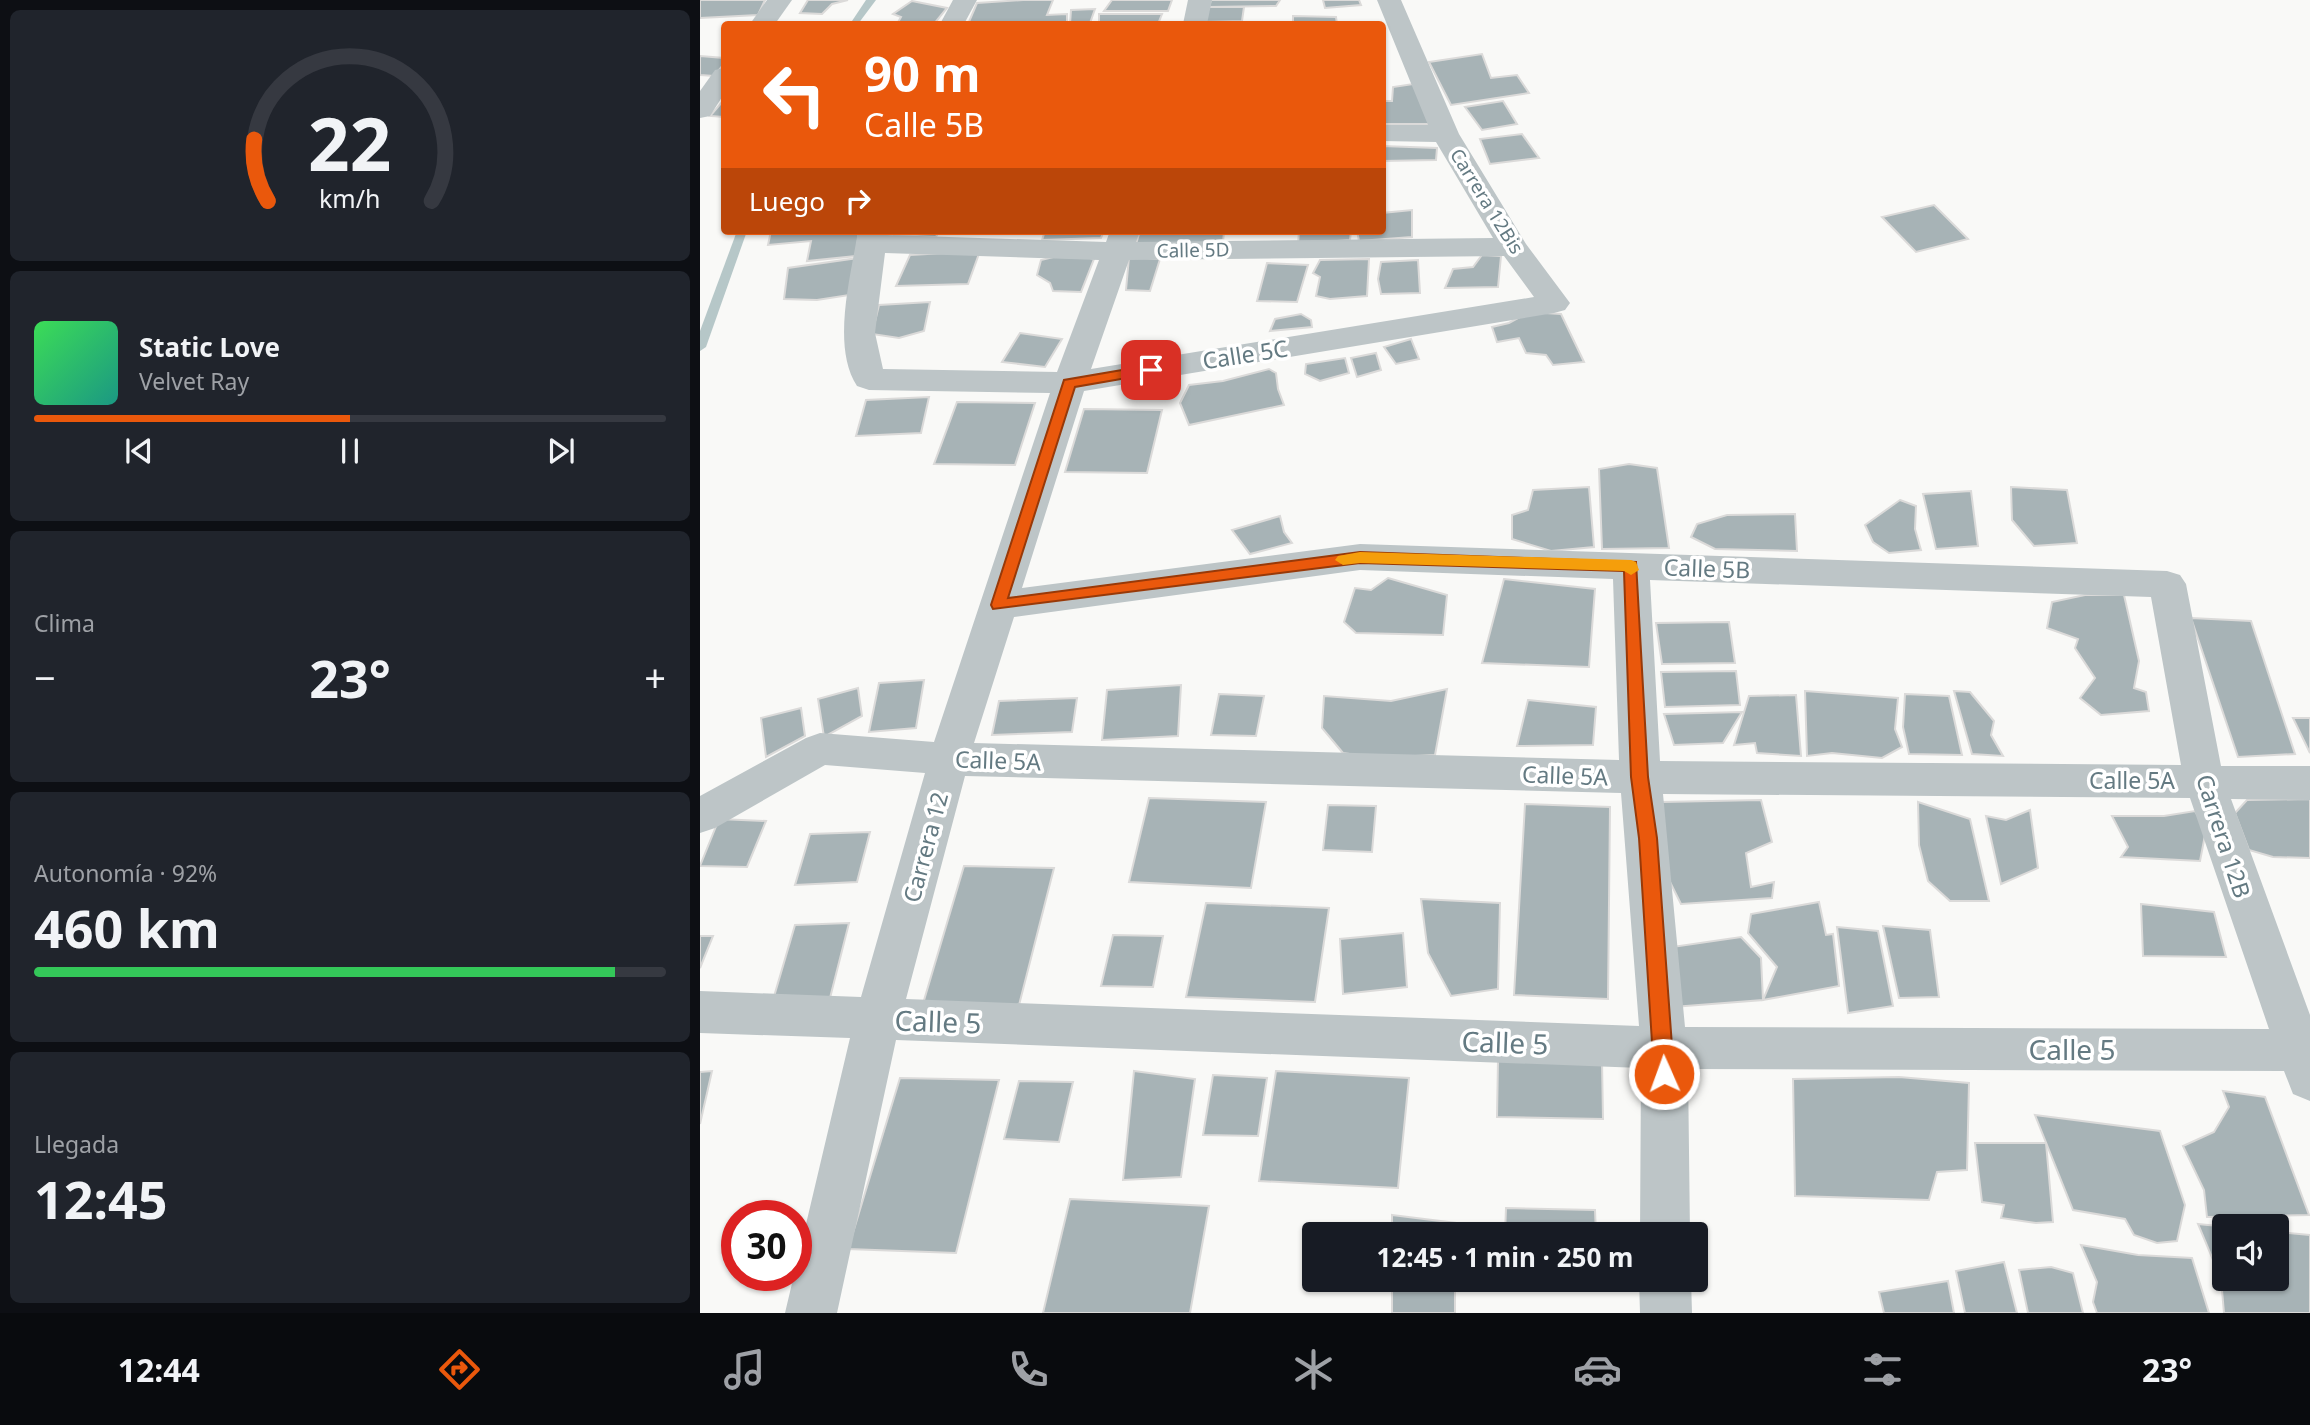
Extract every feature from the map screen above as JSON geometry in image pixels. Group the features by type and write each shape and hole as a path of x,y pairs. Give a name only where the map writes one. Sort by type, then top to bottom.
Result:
{"street":[{"path":"764,21 780,0"},
{"path":"954,21 965,0"},
{"path":"1196,21 1200,0"},
{"name":"Carrera 12Bis","path":"1389,0 1392,30 1445,134 1513,247 1554,303 1453,320"},
{"path":"700,110 721,80"},
{"path":"700,127 721,127"},
{"path":"1386,133 1445,134"},
{"name":"Calle 5D","path":"873,237 1513,247"},
{"name":"Calle 5C","path":"873,237 859,333 869,379 1069,383 1453,320"},
{"name":"Carrera 12","path":"811,1313 878,1019 949,759 1069,383 1121,241"},
{"name":"Calle 5B","path":"998,605 1360,557 2167,584"},
{"path":"1631,566 1640,777 1648,838 1664,1048 1665,1222"},
{"name":"Carrera 12B","path":"2167,584 2204,781 2306,1059"},
{"name":"Calle 5A","path":"700,816 820,749 949,759 1640,777 2310,783"},
{"name":"Calle 5","path":"700,1012 1664,1048 2306,1059"},
{"path":"1665,1292 1666,1313"}],"building":[{"path":"700,0 765,0 758,15 700,18"},
{"path":"808,0 848,0 832,4 822,14 800,13"},
{"path":"1053,0 1047,15 1067,14 1067,21 969,21 977,3"},
{"path":"1112,0 1172,0 1168,11 1104,11"},
{"path":"1211,0 1280,0 1276,6 1209,7"},
{"path":"1323,0 1359,0 1361,5 1325,8"},
{"path":"912,1 947,8 936,21 899,21 901,17 893,14"},
{"path":"1209,7 1244,7 1242,21 1204,21"},
{"path":"1095,9 1091,21 1070,21 1071,10"},
{"path":"1099,14 1162,14 1159,21 1099,21"},
{"path":"1293,16 1336,17 1337,21 1293,21"},
{"path":"1482,54 1491,78 1517,75 1529,93 1451,105 1429,62"},
{"path":"700,56 721,58 721,68 714,76 700,75"},
{"path":"1413,84 1432,124 1386,124 1386,101 1392,101 1393,87"},
{"path":"1503,101 1517,124 1482,130 1465,107"},
{"path":"721,103 721,117 710,116"},
{"path":"1522,134 1539,158 1490,164 1480,139"},
{"path":"1386,146 1437,148 1436,160 1386,161"},
{"path":"1934,205 1968,239 1916,252 1882,217"},
{"path":"1412,210 1412,237 1359,241 1358,235 1386,235 1386,213"},
{"path":"770,235 859,235 856,256 807,261 811,241 768,245"},
{"path":"894,235 937,235 936,237"},
{"path":"1044,235 1102,235 1101,238 1042,240"},
{"path":"1139,235 1224,235 1223,243 1136,244"},
{"path":"1299,235 1351,235 1350,240 1298,244"},
{"path":"980,251 968,284 896,286 910,255"},
{"path":"1070,253 1094,259 1081,292 1053,291 1050,283 1037,275 1041,260"},
{"path":"1482,255 1501,256 1498,287 1445,288 1453,269 1473,267"},
{"path":"1129,257 1160,259 1150,291 1126,290"},
{"path":"858,258 856,294 817,300 784,299 788,268"},
{"path":"1369,259 1367,296 1330,299 1316,296 1320,277 1313,273 1320,260"},
{"path":"1418,260 1420,293 1381,294 1378,279 1381,262"},
{"path":"1267,263 1308,265 1297,302 1257,301"},
{"path":"930,302 924,331 899,338 872,334 879,305"},
{"path":"1529,312 1561,314 1584,362 1553,365 1546,355 1526,353 1519,338 1497,342 1492,327 1509,323"},
{"path":"1301,314 1311,320 1312,327 1270,331 1275,319"},
{"path":"1020,333 1062,339 1045,367 1002,362"},
{"path":"1411,339 1419,359 1396,364 1384,347"},
{"path":"1376,353 1381,370 1357,377 1351,358"},
{"path":"1345,358 1349,373 1320,381 1305,374 1306,364"},
{"path":"1269,369 1276,373 1284,405 1189,425 1180,403 1189,385 1223,381"},
{"path":"929,397 921,433 856,436 866,400"},
{"path":"957,402 1035,403 1015,465 934,464"},
{"path":"1084,409 1162,410 1147,473 1065,472"},
{"path":"1629,464 1657,468 1669,548 1602,549 1599,469"},
{"path":"1589,487 1594,547 1551,551 1512,539 1512,515 1528,510 1533,490"},
{"path":"2011,487 2067,490 2077,543 2034,546 2012,520"},
{"path":"1971,491 1978,546 1936,549 1923,494"},
{"path":"1900,500 1916,506 1915,529 1921,550 1889,553 1873,542 1865,525"},
{"path":"1795,514 1797,551 1715,549 1691,537 1697,524 1727,515"},
{"path":"1280,516 1284,532 1292,543 1250,554 1232,530"},
{"path":"1388,578 1447,595 1443,635 1356,633 1344,622 1355,588 1371,590"},
{"path":"1504,579 1595,589 1589,667 1482,663"},
{"path":"2085,595 2124,595 2139,661 2134,688 2146,692 2149,711 2101,715 2080,698 2095,678 2075,648 2078,639 2047,628 2052,602"},
{"path":"2191,618 2251,621 2295,754 2238,757"},
{"path":"1729,622 1735,663 1662,664 1656,623"},
{"path":"1736,671 1740,705 1665,707 1661,672"},
{"path":"924,680 916,728 869,732 879,683"},
{"path":"1181,685 1178,736 1102,740 1107,690"},
{"path":"858,688 862,716 824,737 818,699"},
{"path":"1447,689 1435,755 1376,758 1343,753 1322,728 1324,696 1391,701"},
{"path":"1805,691 1898,698 1895,729 1902,747 1882,758 1832,753 1807,756"},
{"path":"1954,691 1970,692 1994,721 1991,735 2003,756 1972,754"},
{"path":"1219,694 1264,696 1256,736 1211,735"},
{"path":"1905,694 1949,696 1962,755 1909,754 1903,727"},
{"path":"1796,695 1801,756 1757,753 1755,743 1734,745 1749,696"},
{"path":"1077,698 1072,732 992,735 999,701"},
{"path":"1528,700 1596,707 1593,745 1517,746"},
{"path":"801,708 805,736 766,757 761,718"},
{"path":"1742,712 1723,743 1674,745 1664,714"},
{"path":"2293,718 2310,718 2310,753"},
{"path":"1149,798 1266,802 1251,888 1129,882"},
{"path":"2310,799 2310,858 2273,857 2249,850 2235,813 2247,800"},
{"path":"1761,800 1772,842 1746,853 1751,887 1774,882 1772,898 1681,904 1648,838 1662,802"},
{"path":"1918,802 1970,819 1989,901 1950,901 1928,881 1919,845"},
{"path":"1525,804 1610,807 1608,999 1514,995"},
{"path":"1328,805 1376,806 1372,852 1323,850"},
{"path":"2030,810 2038,868 2001,884 1986,816 2006,820"},
{"path":"2195,811 2206,830 2200,861 2121,857 2128,847 2112,816 2164,816"},
{"path":"719,819 766,821 747,867 700,866"},
{"path":"870,832 857,882 795,885 810,834"},
{"path":"964,866 1054,868 1018,1009 922,1007"},
{"path":"1421,899 1500,903 1498,989 1451,996 1428,953"},
{"path":"1819,902 1826,935 1833,934 1839,986 1763,1000 1777,967 1748,933 1751,914"},
{"path":"1206,903 1329,908 1315,1002 1186,997"},
{"path":"2141,904 2214,912 2226,957 2143,956"},
{"path":"849,923 830,998 773,1000 795,925"},
{"path":"1883,926 1930,930 1939,997 1899,998"},
{"path":"1837,927 1878,931 1893,1006 1848,1013"},
{"path":"1403,933 1407,987 1343,994 1340,939"},
{"path":"1113,935 1163,936 1153,987 1101,986"},
{"path":"700,936 713,936 700,968"},
{"path":"1741,937 1761,958 1763,1000 1673,1007 1672,947"},
{"path":"1498,1060 1602,1061 1603,1119 1497,1117"},
{"path":"712,1071 700,1124 700,1072"},
{"path":"1134,1071 1195,1079 1181,1177 1123,1180"},
{"path":"1276,1071 1409,1078 1398,1188 1259,1181"},
{"path":"1213,1075 1267,1078 1258,1136 1203,1135"},
{"path":"1899,1077 1969,1083 1967,1170 1937,1172 1929,1200 1795,1196 1793,1079"},
{"path":"900,1078 999,1080 956,1253 848,1249"},
{"path":"1019,1081 1073,1082 1059,1142 1004,1139"},
{"path":"2223,1091 2265,1097 2309,1215 2212,1214 2212,1217 2207,1217 2204,1190 2183,1146 2214,1132 2229,1107"},
{"path":"2035,1115 2160,1131 2185,1205 2177,1241 2157,1243 2134,1235 2125,1219 2073,1210"},
{"path":"1975,1143 2046,1143 2053,1222 2036,1223 2001,1218 2004,1205 1982,1202"},
{"path":"1070,1199 1209,1206 1190,1313 1043,1313"},
{"path":"1506,1208 1595,1210 1596,1222 1505,1222"},
{"path":"1392,1215 1448,1222 1392,1222"},
{"path":"2198,1224 2212,1225 2212,1257"},
{"path":"2289,1233 2310,1235 2310,1313 2224,1313 2222,1291 2289,1291"},
{"path":"2081,1245 2138,1255 2192,1258 2209,1313 2097,1313 2093,1302 2097,1282"},
{"path":"2004,1262 2017,1313 1965,1313 1956,1271"},
{"path":"2051,1267 2073,1273 2083,1313 2028,1313 2019,1270"},
{"path":"1948,1281 1954,1313 1884,1313 1879,1292"},
{"path":"1392,1292 1455,1292 1455,1313 1392,1313"}],"waterway":[{"path":"856,21 871,0"},
{"path":"700,347 741,235"}],"slow traffic":[{"path":"1343,560 1360,557 1631,566 1631,570"}],"route":[{"path":"1151,370 1069,383 998,605 1360,557 1631,566 1640,777 1648,838 1664,1074"}]}
